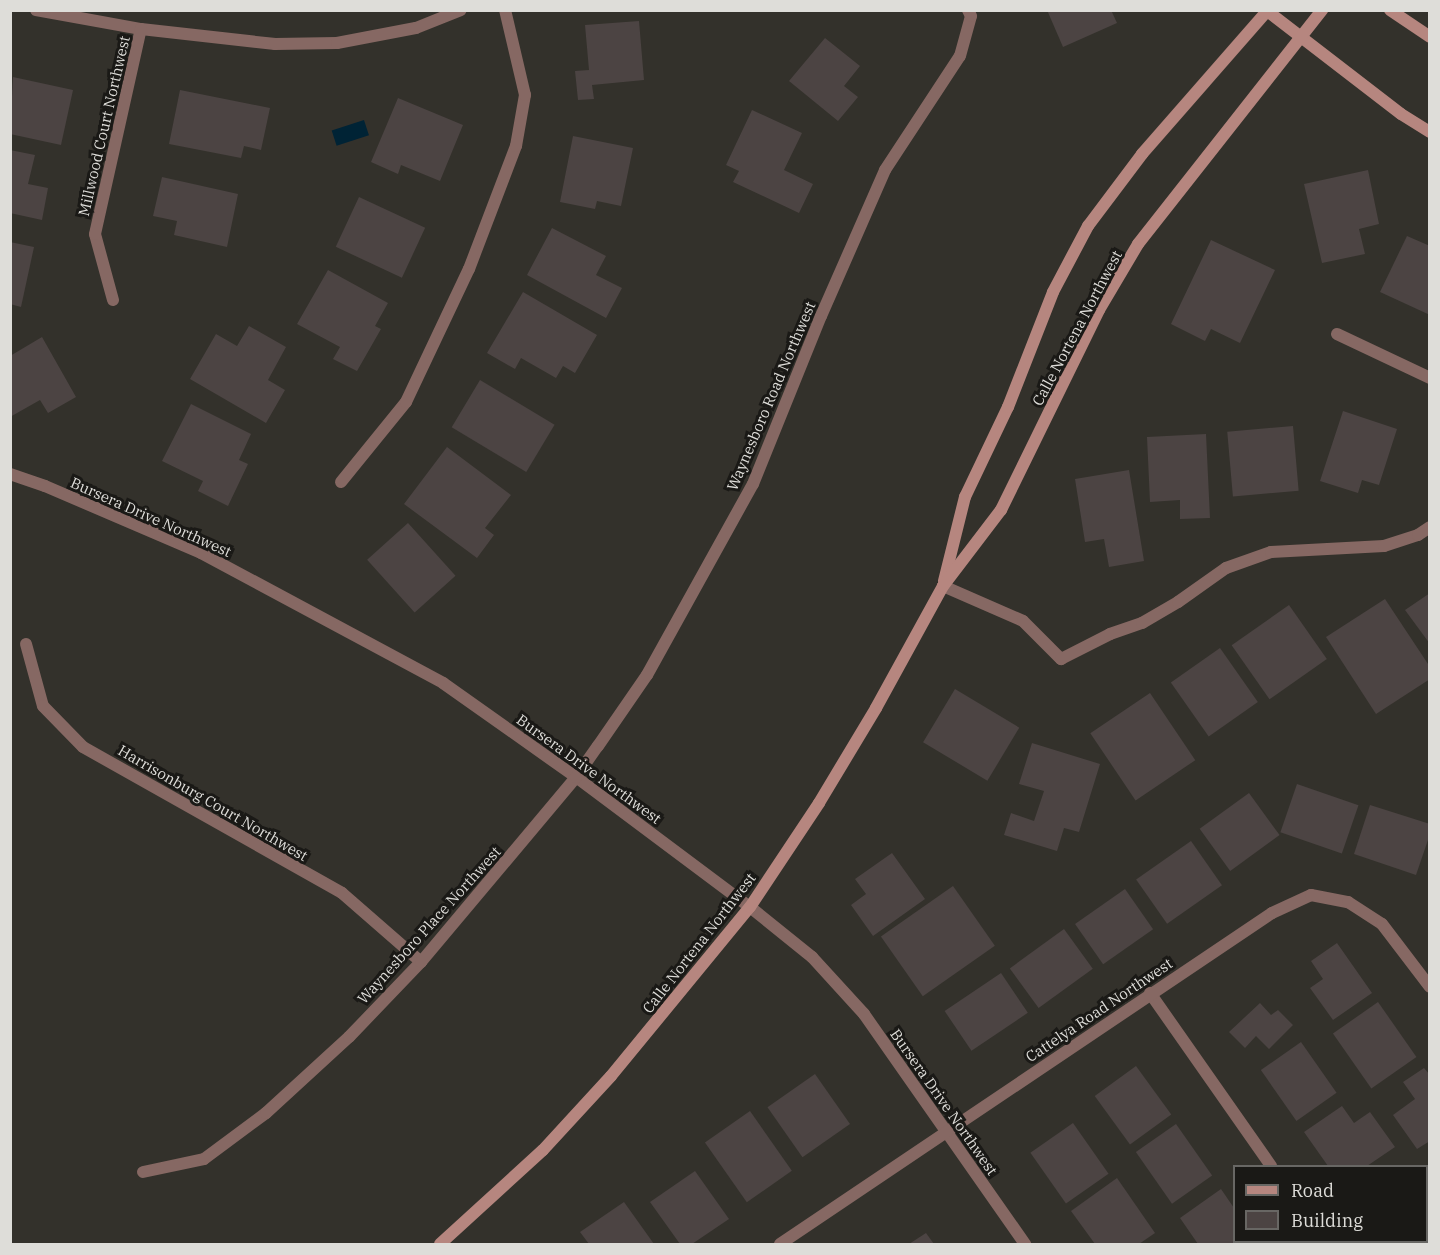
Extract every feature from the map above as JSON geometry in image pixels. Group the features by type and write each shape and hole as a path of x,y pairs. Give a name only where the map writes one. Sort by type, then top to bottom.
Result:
{"street":[{"path":"36,10 141,29 275,44 338,43 416,28 461,10"},
{"path":"340,482 406,402 469,269 516,146 525,95 505,10"},
{"name":"Calle Nortena Northwest","path":"440,1245 543,1150 566,1125 669,1007 750,907 819,803 876,708 944,586 1001,510 1099,310 1138,244 1322,10"},
{"path":"1390,10 1430,37"},
{"path":"1267,11 1401,114 1430,132"},
{"name":"Calle Nortena Northwest","path":"944,586 964,497 1008,406 1053,292 1089,226 1142,154 1267,11"},
{"name":"Waynesboro Road Northwest","path":"576,777 647,675 753,484 821,316 885,170 960,56 970,13"},
{"name":"Millwood Court Northwest","path":"113,300 95,234 141,29"},
{"path":"1337,334 1430,378"},
{"name":"Bursera Drive Northwest","path":"10,474 201,553 443,683 576,777 750,907 812,957 864,1014 1025,1245"},
{"path":"944,586 1023,621 1061,659 1110,634 1142,623 1178,602 1226,568 1271,552 1384,546 1418,535 1430,527"},
{"name":"Harrisonburg Court Northwest","path":"26,644 43,706 83,747 342,893 421,962"},
{"name":"Waynesboro Place Northwest","path":"143,1172 204,1159 266,1113 349,1037 421,962 576,777"},
{"name":"Cattelya Road Northwest","path":"780,1245 1150,993 1272,913 1311,895 1348,902 1382,924 1428,983"},
{"path":"1150,993 1270,1165"}],"water":[{"path":"364,120 369,135 337,146 332,131"}],"building":[{"path":"1047,10 1111,10 1117,23 1063,47"},
{"path":"639,21 644,80 592,85 594,99 578,100 575,71 589,70 585,25"},
{"path":"825,38 860,66 844,86 858,97 838,121 789,81"},
{"path":"13,77 73,90 61,145 10,134"},
{"path":"180,90 270,108 261,150 244,146 241,158 169,144"},
{"path":"398,98 463,125 440,181 401,165 398,174 371,162"},
{"path":"752,110 802,133 784,170 813,184 799,213 733,182 739,171 726,165"},
{"path":"573,136 633,148 621,206 597,201 595,209 560,202"},
{"path":"10,150 35,155 28,184 48,188 42,220 10,213"},
{"path":"1368,170 1379,224 1359,229 1365,254 1322,263 1304,184"},
{"path":"162,177 238,194 227,247 174,235 177,221 153,216"},
{"path":"359,197 425,228 402,278 336,247"},
{"path":"552,228 606,256 596,275 622,288 606,318 527,275"},
{"path":"1407,236 1430,246 1430,315 1380,292"},
{"path":"1211,240 1275,270 1240,343 1211,329 1205,341 1171,324"},
{"path":"10,242 34,247 21,307 10,304"},
{"path":"328,270 388,303 375,326 381,329 357,371 333,359 340,347 297,324"},
{"path":"523,292 597,335 575,373 563,366 556,378 521,358 515,369 487,353"},
{"path":"249,326 286,347 268,380 285,390 266,423 190,379 216,334 237,346"},
{"path":"42,337 76,397 48,413 40,400 10,417 10,356"},
{"path":"480,380 555,425 526,472 452,427"},
{"path":"191,404 251,434 239,460 248,464 228,506 198,491 203,481 162,461"},
{"path":"1343,411 1397,429 1379,485 1362,480 1358,493 1320,481"},
{"path":"1293,426 1299,491 1233,497 1227,432"},
{"path":"1206,434 1210,518 1180,519 1180,500 1150,502 1147,437"},
{"path":"447,447 511,495 485,528 494,535 477,558 404,504"},
{"path":"1129,470 1144,561 1109,567 1104,539 1085,542 1075,479"},
{"path":"408,523 456,576 415,613 367,560"},
{"path":"1430,593 1430,644 1405,610"},
{"path":"1385,599 1430,667 1430,679 1376,714 1326,637"},
{"path":"1289,605 1327,659 1270,699 1232,645"},
{"path":"1220,648 1258,702 1209,736 1171,682"},
{"path":"955,689 1019,728 987,781 923,742"},
{"path":"1150,693 1195,760 1136,800 1090,733"},
{"path":"1032,743 1100,764 1079,832 1064,828 1057,851 1004,835 1011,813 1034,821 1044,791 1019,784"},
{"path":"1297,784 1358,805 1342,853 1280,832"},
{"path":"1249,793 1280,835 1230,871 1200,829"},
{"path":"1370,805 1430,824 1430,834 1416,875 1354,854"},
{"path":"1191,841 1222,885 1167,924 1136,879"},
{"path":"892,853 925,899 873,936 851,905 866,894 855,879"},
{"path":"953,886 995,946 923,996 881,936"},
{"path":"1125,889 1153,929 1103,964 1075,924"},
{"path":"1064,929 1093,969 1039,1008 1010,968"},
{"path":"1337,943 1372,993 1333,1020 1310,988 1323,979 1311,961"},
{"path":"1001,973 1028,1013 971,1051 945,1011"},
{"path":"1378,1002 1416,1057 1371,1088 1333,1034"},
{"path":"1260,1003 1271,1015 1278,1010 1293,1025 1269,1049 1256,1036 1245,1048 1229,1032"},
{"path":"1301,1042 1337,1093 1296,1121 1261,1070"},
{"path":"1136,1066 1171,1115 1130,1145 1095,1096"},
{"path":"1424,1068 1430,1075 1430,1141 1417,1149 1393,1115 1415,1099 1403,1082"},
{"path":"815,1074 850,1124 802,1157 767,1107"},
{"path":"1342,1106 1354,1123 1370,1112 1395,1147 1368,1165 1327,1165 1304,1132"},
{"path":"750,1111 792,1171 747,1202 705,1143"},
{"path":"1073,1123 1109,1174 1066,1204 1030,1153"},
{"path":"1176,1124 1212,1176 1172,1204 1136,1152"},
{"path":"695,1171 729,1219 692,1244 680,1244 650,1202"},
{"path":"1117,1178 1155,1233 1139,1244 1095,1244 1071,1211"},
{"path":"1221,1189 1233,1207 1233,1243 1256,1243 1198,1244 1180,1218"},
{"path":"624,1202 654,1244 589,1244 580,1232"},
{"path":"926,1233 934,1244 909,1244"}]}
